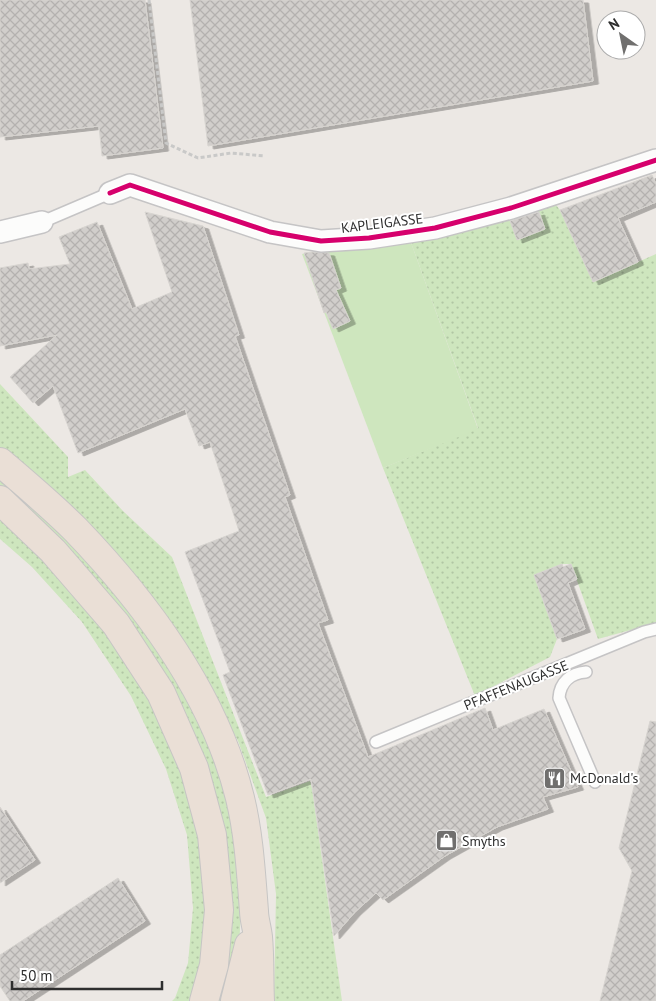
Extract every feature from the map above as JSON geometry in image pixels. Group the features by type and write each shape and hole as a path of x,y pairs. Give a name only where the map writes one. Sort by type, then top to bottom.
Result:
{"highway":[{"path":"0,462 76,530 151,619 191,681 223,745 240,798 246,830 254,914 258,935 260,1001"},
{"path":"0,500 53,551 116,624 161,693 194,768 212,836 218,910 214,965 204,1001"},
{"path":"235,1001 247,956 254,914"}],"street":[{"name":"KAPLEIGASSE","path":"110,193 130,185 270,232 321,241 369,238 435,228 511,208 656,160"},
{"name":"KAPLEIGASSE","path":"0,232 42,222"}],"lane":[{"name":"KAPLEIGASSE","path":"42,222 110,193"},
{"name":"PFAFFENAUGASSE","path":"376,742 644,632 656,629"},
{"path":"586,672 577,672 567,679 560,687 558,698 595,782"}],"path":[{"path":"149,0 166,143 198,158 231,153 265,156"}],"green space":[{"path":"556,205 593,282 656,254 656,623 598,639 571,564 562,564 534,575 557,639 550,657 475,696 383,468 478,428 409,237 509,217 518,240 545,229 537,208"},
{"path":"409,237 478,429 383,468 302,254"},
{"path":"0,384 68,457 68,477 85,470 123,511 172,557 266,797 310,781 342,1001 274,1001 276,894 266,818 238,741 207,683 54,494 0,448"},
{"path":"0,472 104,574 197,706 233,811 241,907 239,950 227,1001 211,1001 209,781 31,514 0,485"},
{"path":"0,513 86,603 145,685 183,760 206,842 211,933 194,1001 172,1001 175,998 188,963 193,908 187,835 166,769 131,696 82,622 32,567 0,539"}],"building":[{"path":"0,0 145,0 163,148 102,156 99,126 0,137"},
{"path":"190,0 583,0 593,81 208,146"},
{"path":"652,175 656,184 656,202 618,218 638,262 593,282 560,210"},
{"path":"145,212 203,226 239,335 235,336 290,495 285,497 328,620 318,623 368,757 485,708 493,730 544,709 578,787 543,797 548,809 497,827 445,856 383,900 376,893 355,912 334,936 311,779 268,795 223,675 230,672 185,552 239,531 210,442 199,446 185,409 78,453 53,386 33,403 10,377 57,335 0,346 0,268 28,263 29,269 70,264 59,237 97,222 132,309 172,292"},
{"path":"539,212 545,229 517,240 510,221"},
{"path":"304,253 329,253 341,288 336,290 350,321 333,329 326,312 324,313"},
{"path":"562,564 563,567 571,564 577,579 568,583 585,629 557,639 534,575"},
{"path":"650,721 656,722 656,1001 600,1001 632,871 619,848"},
{"path":"0,807 35,860 0,883"},
{"path":"118,878 145,921 23,1001 10,1001 0,986 0,955"}],"cycle path":[{"path":"110,193 130,185 270,232 321,241 369,238 435,228 511,208 656,160"}],"place":[{"name":"McDonald's","path":"554,778"},
{"name":"Smyths","path":"446,841"}]}
